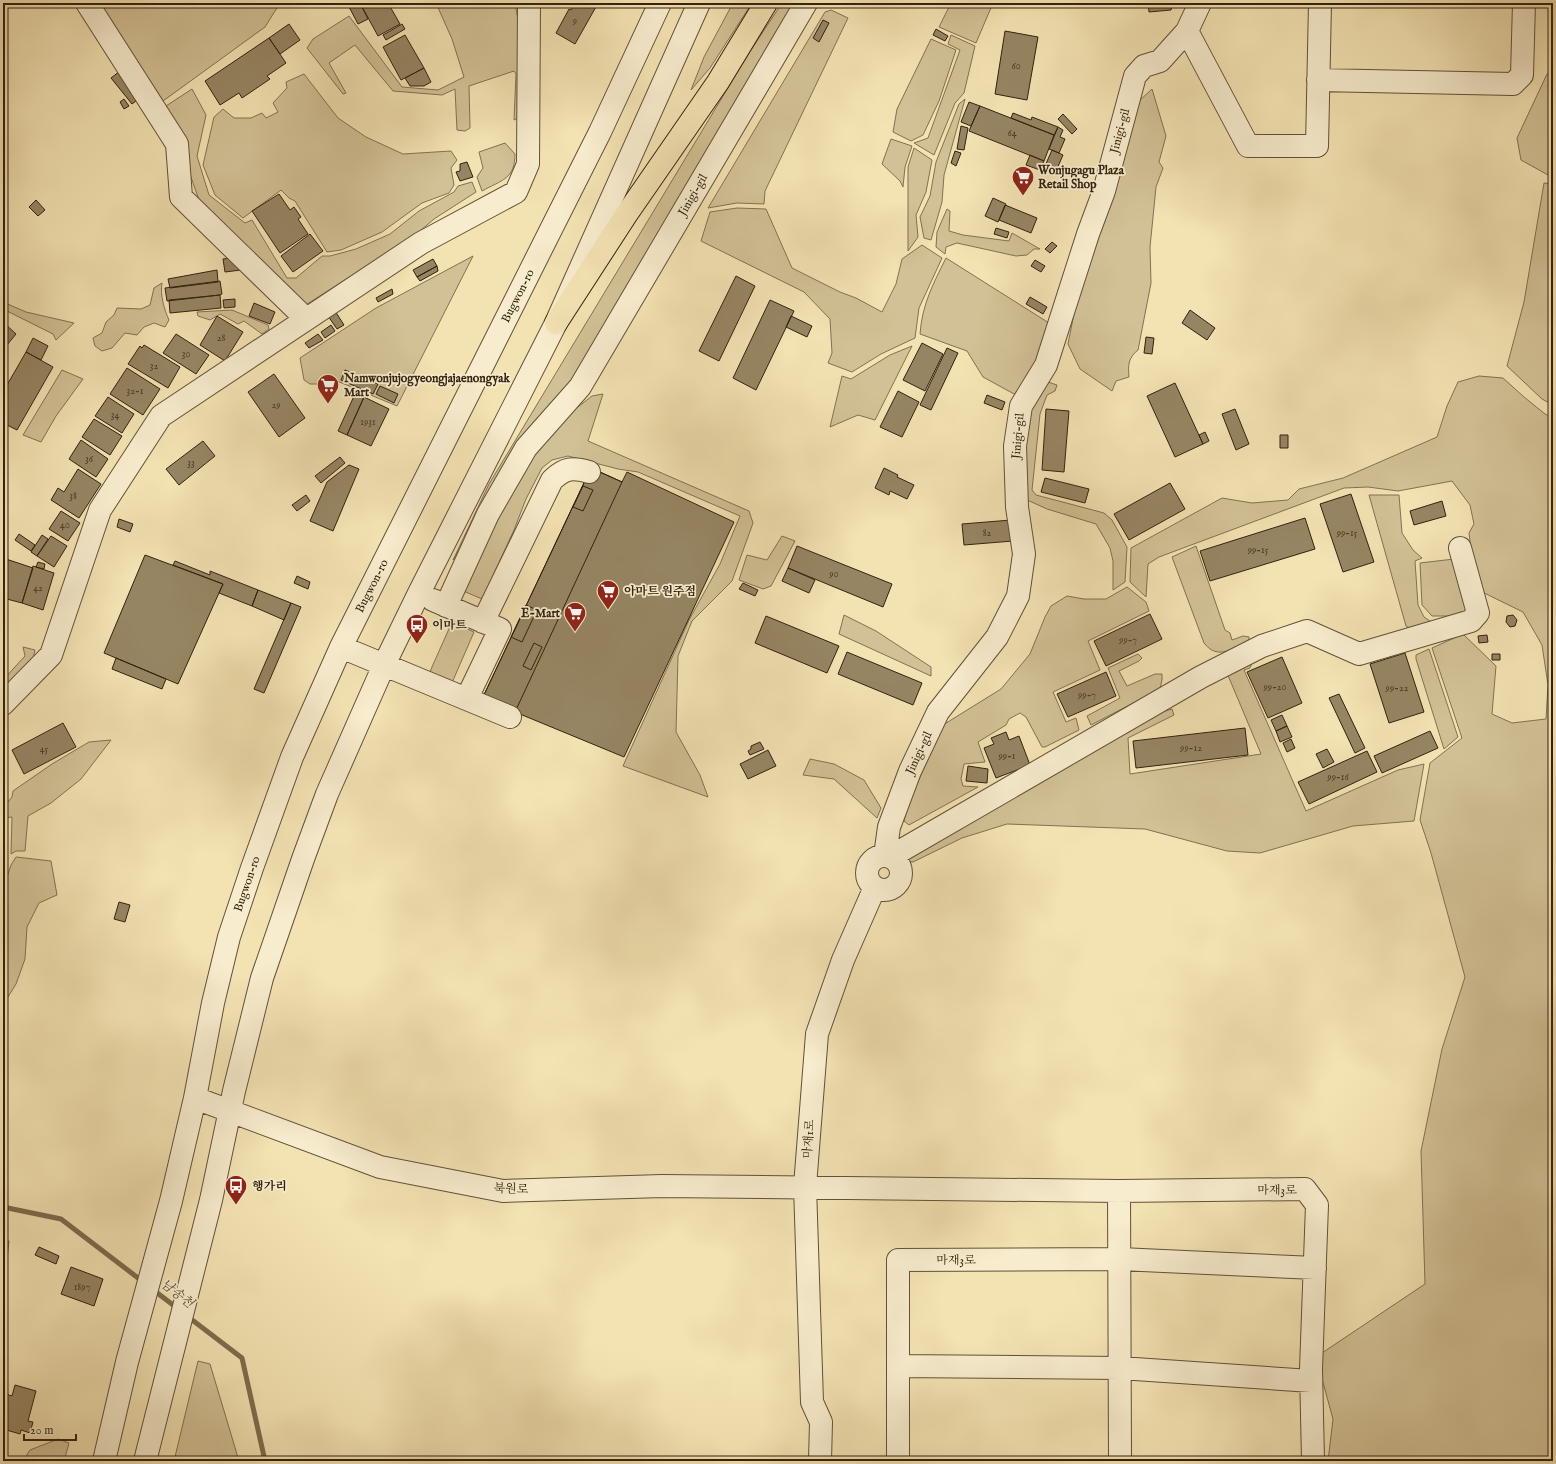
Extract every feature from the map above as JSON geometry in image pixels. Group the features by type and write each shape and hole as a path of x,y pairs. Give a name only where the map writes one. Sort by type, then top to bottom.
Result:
{"highway":[{"path":"556,323 626,215 718,82 766,3"}],"street":[{"path":"87,3 177,144 181,197 306,319"},
{"path":"3,704 51,655 100,510 161,416 421,243 516,192 528,164 529,3"},
{"name":"Bugwon-ro","path":"104,1461 127,1362 171,1201 195,1098 213,1003 229,937 292,757 341,647 600,132 660,3"},
{"path":"145,1461 211,1200 230,1111 262,978 327,794 384,665 419,593 556,323 699,3"},
{"name":"Jinigi-gil","path":"446,606 488,514 526,448 580,386 806,3"},
{"name":"Jinigi-gil","path":"888,857 889,827 910,771 938,712 997,637 1018,596 1024,554 1017,507 1015,446 1021,406 1046,366 1088,234 1104,191 1136,76 1144,66 1160,61 1187,31 1200,3"},
{"path":"1187,31 1248,146 1317,146 1320,3"},
{"path":"1318,80 1513,84 1522,75 1524,3"},
{"path":"483,622 552,480 559,474 569,469 579,469 589,472"},
{"path":"888,857 1201,677 1262,646 1307,631 1359,654 1471,621 1478,613 1460,548"},
{"path":"419,593 500,629 467,698"},
{"path":"341,647 510,717"},
{"name":"마재1로","path":"812,1402 805,1186 817,1034 843,960 875,887 868,879 868,868 874,859 888,857"},
{"name":"북원로","path":"195,1098 380,1167 503,1191 662,1186 805,1186"},
{"name":"마재3로","path":"805,1186 1119,1191 1304,1189 1317,1205 1311,1381 1313,1461"},
{"path":"1119,1191 1120,1461"},
{"name":"마재3로","path":"898,1461 898,1260 1120,1259 1315,1268"},
{"path":"898,1366 1120,1368 1311,1381"},
{"path":"805,1461 805,1420 812,1402"},
{"path":"812,1402 821,1422 820,1461"}],"shaded area":[{"path":"98,3 280,3 265,27 163,101"},
{"path":"436,3 515,3 526,64 522,116 514,120 516,74 514,71 469,86 470,128 465,131 457,130 455,89 442,95 393,91 355,45 329,63 346,93 343,94 307,48 313,39 349,16 402,87 438,90 464,77 452,39"},
{"path":"733,3 752,3 710,68 691,90 704,57"},
{"path":"782,3 799,3 578,380 497,487 453,560 489,484 749,53"},
{"path":"951,3 993,3 976,43 939,27"},
{"path":"831,10 848,18 765,191 764,204 737,203 708,208 825,12"},
{"path":"951,35 975,46 964,93 955,103 934,155 914,143 928,138 960,50 948,44"},
{"path":"931,39 956,50 939,101 923,135 911,141 893,132 897,109"},
{"path":"1553,69 1553,175 1548,175 1521,160 1517,138 1547,74"},
{"path":"304,74 338,118 366,137 403,154 451,151 457,160 451,168 454,185 449,193 422,203 382,232 341,250 327,252 295,201 289,198 281,190 243,218 215,195 203,165 214,117 223,109 234,118 251,118 262,113 266,118 278,112 273,103 287,88 286,82"},
{"path":"192,89 206,115 197,156 209,195 245,223 252,220 287,278 296,278 322,256 330,256 356,249 390,234 419,211 454,192 458,186 472,182 476,192 434,219 414,236 304,306 199,200 166,106"},
{"path":"1152,89 1166,136 1159,162 1163,168 1156,187 1150,247 1151,283 1138,350 1129,362 1129,377 1116,381 1112,391 1080,369 1068,344 1082,273 1138,102"},
{"path":"965,99 944,175 942,202 931,240 924,238 920,217 930,196 936,162 959,104"},
{"path":"891,139 912,146 905,167 903,187 900,181 882,164"},
{"path":"505,143 515,154 513,169 506,178 482,191 477,177 483,168 479,152"},
{"path":"914,148 932,160 926,192 916,215 918,237 908,251 908,167"},
{"path":"1544,183 1553,184 1553,405 1542,399 1507,366 1524,302"},
{"path":"737,208 766,209 792,268 882,312 896,284 902,259 922,245 942,258 919,308 915,338 881,354 852,372 828,363 832,353 830,319 804,292 701,241 710,212"},
{"path":"947,209 950,211 949,231 963,235 1009,241 1012,233 1040,249 1034,249 1027,255 1016,256 957,243 946,247 945,254 936,247 937,232"},
{"path":"473,256 397,406 337,381 332,384 310,384 304,380 300,358 376,308"},
{"path":"946,258 1049,323 1036,363 1016,395 983,377 967,351 920,334 926,304"},
{"path":"162,283 163,302 169,320 165,327 154,323 144,327 137,335 125,333 112,348 102,351 95,346 93,338 102,333 106,322 114,315 117,308 141,309 150,305 154,288"},
{"path":"3,302 26,312 74,323 56,340 53,334 3,309"},
{"path":"232,310 268,325 269,329 262,334 244,321 238,324 220,314 210,320 198,316 197,312"},
{"path":"912,346 875,420 858,415 830,427 842,376 851,379 890,355"},
{"path":"62,370 83,379 56,416 41,442 23,435"},
{"path":"1479,376 1503,378 1545,414 1553,418 1553,1461 1328,1461 1333,1419 1316,1357 1425,1284 1421,1151 1442,1049 1465,977 1431,853 1420,820 1430,763 1462,738 1432,648 1463,634 1496,666 1492,714 1512,723 1546,719 1548,685 1542,645 1523,612 1476,589 1469,533 1474,524 1470,505 1452,481 1398,491 1368,487 1344,488 1159,557 1148,564 1146,597 1130,582 1131,548 1222,498 1252,503 1288,500 1299,489 1343,478 1437,437 1447,406 1458,382"},
{"path":"1048,382 1057,385 1055,391 1047,395 1040,414 1032,490 1036,495 1104,513 1112,520 1127,547 1125,582 1113,590 1113,561 1110,548 1096,524 1047,509 1025,499 1019,485 1027,416"},
{"path":"603,394 588,441 749,511 753,523 732,581 692,621 678,656 676,732 700,775 708,797 623,766 689,620 720,564 740,516 638,472 618,469 568,456 552,460 542,468 526,499 514,530 482,599 461,590 531,450 560,421 592,396"},
{"path":"1369,495 1399,495 1402,533 1413,550 1422,558 1415,561 1418,605 1424,617 1433,623 1410,628 1406,626"},
{"path":"782,536 795,541 771,586 763,589 739,580 747,555 767,560"},
{"path":"1196,546 1225,630 1230,633 1232,640 1243,636 1249,637 1249,641 1225,651 1215,651 1204,643 1172,557"},
{"path":"1454,559 1467,613 1462,616 1432,616 1422,605 1420,563"},
{"path":"1127,587 1146,602 1149,611 1088,641 1100,670 1053,692 1066,722 1076,718 1079,730 1045,747 1042,747 1026,717 1020,713 1009,719 1006,725 978,742 985,762 964,764 961,779 963,786 978,787 909,825 904,821 909,802 943,725 1001,689 1030,654 1051,606 1067,596 1084,599 1106,599"},
{"path":"844,615 876,631 931,667 931,676 839,634"},
{"path":"452,622 474,632 451,685 428,676"},
{"path":"23,647 35,650 33,659 3,689 3,680 25,656"},
{"path":"1429,649 1458,737 1444,749 1416,659 1416,655"},
{"path":"1138,654 1142,658 1139,661 1119,671 1127,686 1155,674 1162,674 1160,689 1091,725 1087,716 1120,698 1108,668"},
{"path":"1252,663 1250,668 1244,670 1306,811 1398,770 1424,764 1414,821 1353,826 1260,853 1227,851 1145,829 1007,824 962,838 913,862 902,861 1158,713 1172,709 1174,715 1128,738 1130,774 1261,754 1227,673"},
{"path":"111,740 81,779 51,803 28,816 25,851 16,851 11,854 12,817 3,818 3,808 12,797 13,791 52,764 89,742"},
{"path":"810,759 834,764 864,780 881,808 877,818 834,779 803,775"},
{"path":"16,857 51,861 57,895 39,903 27,927 25,959 16,984 3,1005 3,889 11,865"},
{"path":"3,1240 9,1241 3,1294"},
{"path":"198,1361 210,1364 239,1461 174,1461"},
{"path":"58,1439 69,1443 64,1461 23,1461 30,1450"}],"building":[{"path":"347,3 360,3 368,19 358,24"},
{"path":"360,3 388,3 400,24 378,36"},
{"path":"575,3 585,3 591,6 592,3 597,5 575,44 556,33 569,9 571,10"},
{"path":"1148,3 1173,3 1171,10 1149,12"},
{"path":"823,20 829,23 819,42 813,38"},
{"path":"289,24 300,40 280,54 269,38"},
{"path":"402,24 405,29 386,40 383,35"},
{"path":"936,29 948,36 945,41 933,35"},
{"path":"1005,31 1038,37 1027,100 995,94"},
{"path":"405,35 424,68 401,80 383,47"},
{"path":"269,38 286,63 267,76 270,79 242,98 239,93 220,105 205,81"},
{"path":"424,68 431,82 424,86 410,86 405,78"},
{"path":"120,71 140,98 132,104 111,78"},
{"path":"124,99 129,106 124,109 120,102"},
{"path":"969,102 980,106 971,126 961,122"},
{"path":"980,106 1054,135 1044,161 969,131"},
{"path":"1013,113 1031,120 1032,117 1058,127 1054,135 1011,118"},
{"path":"1063,114 1077,129 1072,134 1058,119"},
{"path":"961,126 968,128 964,150 957,149"},
{"path":"1058,127 1063,130 1060,137 1065,139 1059,153 1049,149"},
{"path":"1052,150 1063,155 1056,171 1045,166"},
{"path":"955,151 961,153 956,166 951,163"},
{"path":"1030,155 1044,161 1040,170 1026,165"},
{"path":"467,162 473,177 460,181 456,172 460,171 460,164"},
{"path":"279,194 290,210 294,207 301,217 298,219 308,234 280,253 252,211"},
{"path":"993,198 1006,204 998,222 985,216"},
{"path":"36,200 45,210 38,216 29,207"},
{"path":"1005,205 1037,218 1031,233 999,220"},
{"path":"996,228 1009,232 1007,238 994,234"},
{"path":"310,234 323,251 293,272 281,256"},
{"path":"1052,242 1057,246 1050,253 1045,249"},
{"path":"239,257 241,270 225,272 223,259"},
{"path":"433,259 437,266 417,277 413,270"},
{"path":"1035,260 1045,266 1041,272 1031,266"},
{"path":"437,266 438,271 420,281 417,277"},
{"path":"217,270 218,282 170,288 168,279"},
{"path":"736,276 755,286 719,361 699,351"},
{"path":"220,281 222,294 220,295 167,301 165,288"},
{"path":"392,289 393,294 378,302 376,298"},
{"path":"220,295 221,308 170,313 169,300"},
{"path":"1030,297 1047,307 1043,314 1026,304"},
{"path":"235,299 235,307 224,308 223,300"},
{"path":"770,300 794,311 756,390 733,378"},
{"path":"254,303 275,312 270,324 249,316"},
{"path":"1190,310 1215,328 1207,340 1182,323"},
{"path":"335,311 344,325 337,329 328,316"},
{"path":"217,316 243,332 225,361 200,345"},
{"path":"791,316 812,326 807,337 786,327"},
{"path":"3,322 16,334 3,350"},
{"path":"331,325 335,331 325,338 321,332"},
{"path":"176,334 209,355 196,374 163,353"},
{"path":"318,334 323,340 309,348 305,343"},
{"path":"1146,337 1154,338 1152,354 1144,353"},
{"path":"33,338 48,346 41,360 26,352"},
{"path":"922,343 943,354 925,391 903,380"},
{"path":"144,345 180,367 168,388 128,364 140,346 142,348"},
{"path":"947,348 958,353 931,410 920,405"},
{"path":"26,352 53,367 17,430 3,423 3,392"},
{"path":"127,368 160,389 143,415 110,394"},
{"path":"345,370 378,384 373,394 341,380"},
{"path":"274,374 305,418 279,437 248,392"},
{"path":"1175,383 1203,444 1175,457 1147,396"},
{"path":"380,386 398,394 394,403 376,394"},
{"path":"898,391 919,402 902,437 880,427"},
{"path":"355,394 364,397 347,435 338,431"},
{"path":"987,395 1005,402 1002,410 984,403"},
{"path":"108,397 134,414 122,433 95,416"},
{"path":"364,397 389,409 371,446 347,435"},
{"path":"1046,409 1069,411 1064,472 1042,470"},
{"path":"1235,409 1249,444 1236,450 1222,414"},
{"path":"94,419 122,436 110,455 82,437"},
{"path":"1205,432 1209,441 1203,444 1199,435"},
{"path":"1280,435 1288,435 1288,448 1280,448"},
{"path":"81,440 108,459 96,477 69,459"},
{"path":"203,441 215,456 179,485 166,469"},
{"path":"340,457 345,463 321,483 315,476"},
{"path":"349,465 359,469 333,531 310,521 327,482"},
{"name":"아마트 원주점","path":"591,468 622,482 627,472 734,522 624,757 515,712 483,697"},
{"path":"591,468 622,482 515,712 483,697"},
{"path":"884,468 898,475 897,477 914,485 907,499 890,491 889,495 875,488"},
{"path":"78,469 101,484 79,518 51,500 58,488 64,492"},
{"path":"1045,478 1089,489 1085,503 1041,492"},
{"path":"1170,483 1185,509 1129,540 1114,514"},
{"path":"583,486 593,490 583,511 573,507"},
{"path":"1351,494 1374,562 1343,572 1320,504"},
{"path":"306,495 310,501 297,511 292,505"},
{"path":"1442,501 1446,516 1414,525 1410,511"},
{"path":"61,511 80,523 68,541 49,529"},
{"path":"1305,518 1315,549 1210,581 1200,551"},
{"path":"119,519 133,524 130,532 117,527"},
{"path":"1011,520 1013,541 964,545 962,524"},
{"path":"19,534 35,545 31,551 15,540"},
{"path":"42,535 48,539 37,556 31,552"},
{"path":"51,536 67,546 54,567 37,556"},
{"path":"797,546 892,584 883,607 788,568"},
{"path":"145,555 223,584 178,684 104,653"},
{"path":"3,558 33,568 22,603 3,598"},
{"path":"175,561 210,575 210,571 258,590 252,606 219,593 223,584 173,565"},
{"path":"38,562 45,564 44,569 36,567"},
{"path":"33,566 54,573 43,610 22,603"},
{"path":"788,568 815,580 809,593 782,581"},
{"path":"297,576 310,582 308,589 294,583"},
{"path":"743,583 758,590 755,596 739,589"},
{"path":"258,590 291,603 284,620 252,606"},
{"path":"291,603 301,607 264,693 254,689"},
{"path":"526,605 537,610 522,642 511,637"},
{"path":"1150,614 1162,639 1106,666 1094,641"},
{"path":"1513,615 1517,620 1515,626 1510,627 1506,622 1507,616"},
{"path":"766,616 839,646 827,673 755,643"},
{"path":"1487,635 1488,642 1479,643 1478,636"},
{"path":"534,643 542,647 531,670 523,666"},
{"path":"847,652 922,683 913,705 838,674"},
{"path":"1405,653 1424,712 1389,723 1370,664"},
{"path":"1492,654 1500,654 1500,660 1492,660"},
{"path":"1282,657 1302,703 1268,718 1247,672"},
{"path":"116,658 166,679 162,689 112,669"},
{"path":"1106,672 1116,696 1068,717 1057,694"},
{"path":"1339,694 1365,748 1355,753 1329,698"},
{"path":"1282,715 1287,726 1276,731 1271,720"},
{"path":"63,723 76,747 24,774 12,750"},
{"path":"1287,726 1292,737 1280,742 1276,731"},
{"path":"1245,728 1248,755 1136,768 1133,741"},
{"path":"1430,731 1438,748 1382,773 1374,756"},
{"path":"1006,732 1009,740 1019,736 1030,765 996,778 984,748 994,744 991,738"},
{"path":"1291,739 1295,748 1287,752 1283,743"},
{"path":"760,742 764,749 750,755 748,751 751,749 751,746"},
{"path":"1327,749 1334,762 1323,768 1316,754"},
{"path":"768,750 776,766 748,779 740,764"},
{"path":"1367,751 1377,772 1309,804 1298,782"},
{"path":"968,766 988,769 987,783 966,781"},
{"path":"119,902 130,905 125,922 114,919"},
{"path":"39,1247 59,1256 56,1264 35,1255"},
{"path":"71,1267 103,1279 94,1306 61,1294"},
{"path":"15,1385 36,1391 28,1421 33,1422 30,1433 21,1430 20,1434 3,1429 3,1403 6,1394 12,1396"}],"waterway":[{"name":"남송천","path":"3,1207 61,1219 142,1281"},
{"name":"남송천","path":"152,1289 177,1308"},
{"name":"남송천","path":"187,1316 242,1358 265,1461"}],"place":[{"name":"Wonjugagu Plaza Retail Shop","path":"1023,196"},
{"name":"Namwonjujogyeongjajaenongyak Mart","path":"328,404"},
{"name":"아마트 원주점","path":"608,610"},
{"name":"E-Mart","path":"575,632"},
{"name":"이마트","path":"417,644"},
{"name":"행가리","path":"236,1206"}]}
